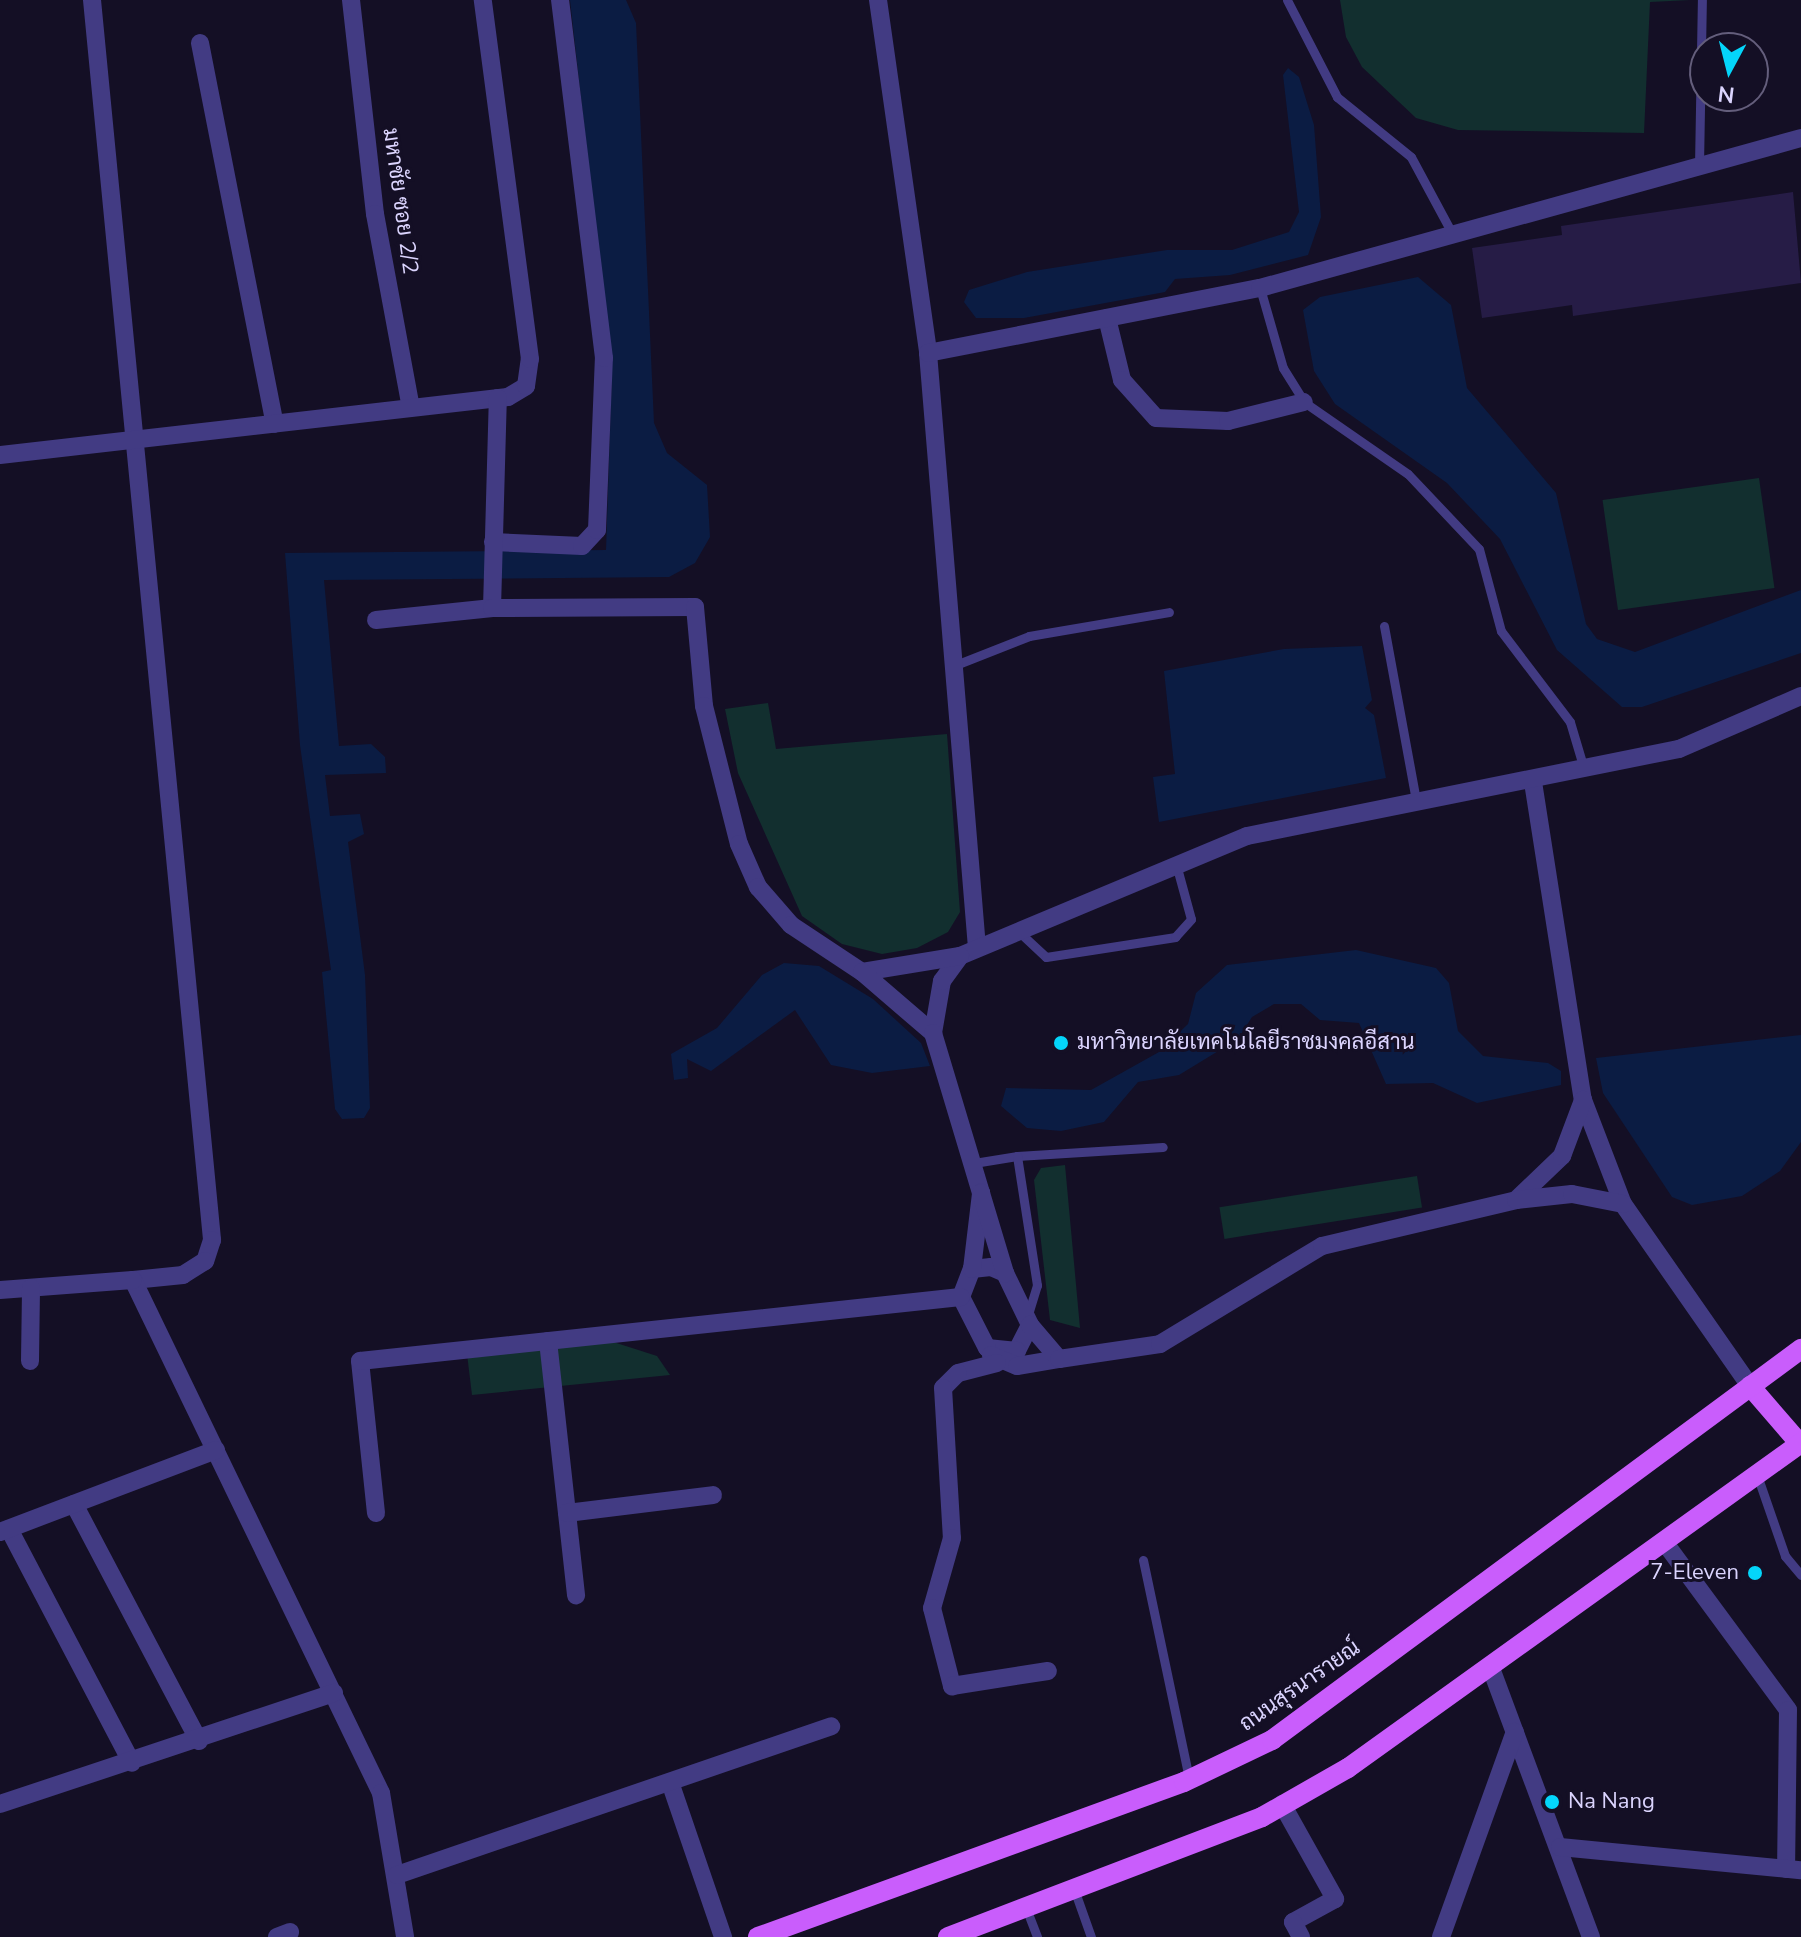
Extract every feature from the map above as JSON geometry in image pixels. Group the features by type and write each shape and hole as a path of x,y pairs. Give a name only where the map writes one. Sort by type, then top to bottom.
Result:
{"main road":[{"name":"ถนนสุรนารายณ์","path":"758,1937 1189,1779 1272,1740 1801,1349"},
{"path":"948,1937 980,1931 1026,1908 1282,1804 1492,1671 1800,1443 1750,1386"}],"street":[{"path":"0,1290 183,1275 205,1261 212,1240 132,441 92,0"},
{"name":"มหาชัย ซอย 2/2","path":"351,0 375,214 411,408"},
{"path":"0,455 498,398 526,386 530,359 483,0"},
{"path":"493,542 582,546 597,530 604,358 560,0"},
{"path":"878,0 928,353 953,666 968,952 942,981 933,1033 1005,1273 1028,1322 1059,1359"},
{"path":"200,43 275,424"},
{"path":"928,353 1260,288 1801,138"},
{"path":"1107,318 1122,380 1156,418 1228,421 1304,402"},
{"path":"492,608 498,398"},
{"path":"376,620 492,608 695,607 704,706 739,844 758,887 791,925 862,972 933,1033"},
{"path":"862,972 968,952 1175,860 1247,836 1416,801 1585,772 1679,749 1801,696"},
{"path":"1533,782 1583,1100 1623,1204 1750,1386"},
{"path":"1516,1200 1562,1156 1583,1100"},
{"path":"981,1193 972,1269 961,1297 992,1356"},
{"path":"992,1356 1059,1359 1160,1344 1322,1246 1516,1200 1572,1194 1623,1204"},
{"path":"972,1269 1005,1273"},
{"path":"133,1280 381,1793 405,1937"},
{"path":"30,1361 31,1288"},
{"path":"376,1513 360,1361 961,1297"},
{"path":"1028,1322 1017,1351 992,1356 958,1373 943,1388 952,1538 932,1608 952,1686 1048,1671"},
{"path":"548,1341 576,1595"},
{"path":"132,1763 5,1530 216,1450"},
{"path":"567,1513 713,1495"},
{"path":"74,1504 199,1741"},
{"path":"1560,1847 1793,1870 1788,1710 1665,1543"},
{"path":"1492,1671 1591,1937"},
{"path":"0,1804 199,1741 334,1693"},
{"path":"397,1875 671,1785 831,1726"},
{"path":"1441,1937 1515,1732"},
{"path":"671,1785 723,1937"},
{"path":"1282,1804 1335,1899 1293,1922 1301,1937"}],"lane":[{"path":"1287,0 1337,97 1411,157 1453,235"},
{"path":"1699,166 1702,0"},
{"path":"1260,288 1283,368 1304,402 1408,474 1479,549 1490,607 1570,722 1585,772"},
{"path":"953,666 1029,636 1169,612"},
{"path":"1384,626 1416,801"},
{"path":"1017,928 1046,957 1175,937 1191,919 1175,860"},
{"path":"974,1163 1017,1156 1163,1147"},
{"path":"1017,1156 1037,1285 1028,1322"},
{"path":"1757,1475 1785,1556 1801,1575"},
{"path":"1143,1560 1189,1779"},
{"path":"1074,1889 1091,1937"},
{"path":"1026,1908 1037,1937"}],"green space":[{"path":"1340,0 1690,0 1650,2 1644,133 1458,130 1416,118 1362,67 1346,37"},
{"path":"1759,478 1774,588 1618,610 1603,500"},
{"path":"768,703 776,749 947,734 960,912 948,932 917,948 882,954 842,944 802,916 738,773 725,709"},
{"path":"1065,1165 1080,1328 1050,1320 1034,1180 1041,1168"},
{"path":"1417,1176 1422,1208 1224,1239 1219,1207"},
{"path":"604,1339 657,1356 670,1375 472,1395 467,1354"}],"water":[{"path":"570,0 626,0 636,23 654,423 667,453 707,485 710,537 695,563 669,577 324,580 339,746 371,744 385,757 386,773 325,775 330,816 360,814 364,834 348,842 365,975 370,1108 364,1118 342,1119 335,1109 322,972 331,970 300,745 285,553 606,550 612,373"},
{"path":"1288,68 1299,77 1314,125 1321,217 1308,255 1230,275 1175,279 1165,292 1024,318 976,318 964,302 969,290 1027,272 1167,250 1232,250 1289,232 1299,212 1283,75"},
{"path":"1418,277 1451,305 1467,388 1556,493 1586,624 1597,639 1635,652 1801,590 1801,653 1642,707 1622,707 1557,650 1500,539 1447,483 1335,404 1314,371 1303,310 1320,297"},
{"path":"1362,646 1372,700 1365,708 1374,715 1386,778 1159,822 1153,777 1175,774 1164,671 1284,649"},
{"path":"1356,950 1436,968 1449,983 1458,1031 1483,1056 1548,1063 1561,1071 1561,1085 1477,1103 1433,1083 1386,1084 1359,1023 1320,1020 1301,1004 1274,1004 1252,1017 1238,1039 1179,1075 1138,1082 1104,1122 1061,1131 1027,1128 1001,1106 1006,1088 1091,1090 1159,1052 1188,1024 1196,993 1227,965"},
{"path":"784,963 819,966 873,999 921,1043 930,1066 872,1073 831,1065 795,1010 711,1071 687,1059 688,1078 674,1080 671,1054 717,1028 762,975"},
{"path":"1801,1035 1801,1142 1780,1171 1742,1196 1692,1205 1672,1197 1603,1093 1596,1058"}],"building":[{"path":"1793,192 1801,283 1573,316 1572,305 1482,318 1472,248 1562,235 1561,226"}],"place":[{"name":"มหาวิทยาลัยเทคโนโลยีราชมงคลอีสาน","path":"1061,1043"},
{"name":"7-Eleven","path":"1755,1573"},
{"name":"Na Nang","path":"1552,1802"}]}
